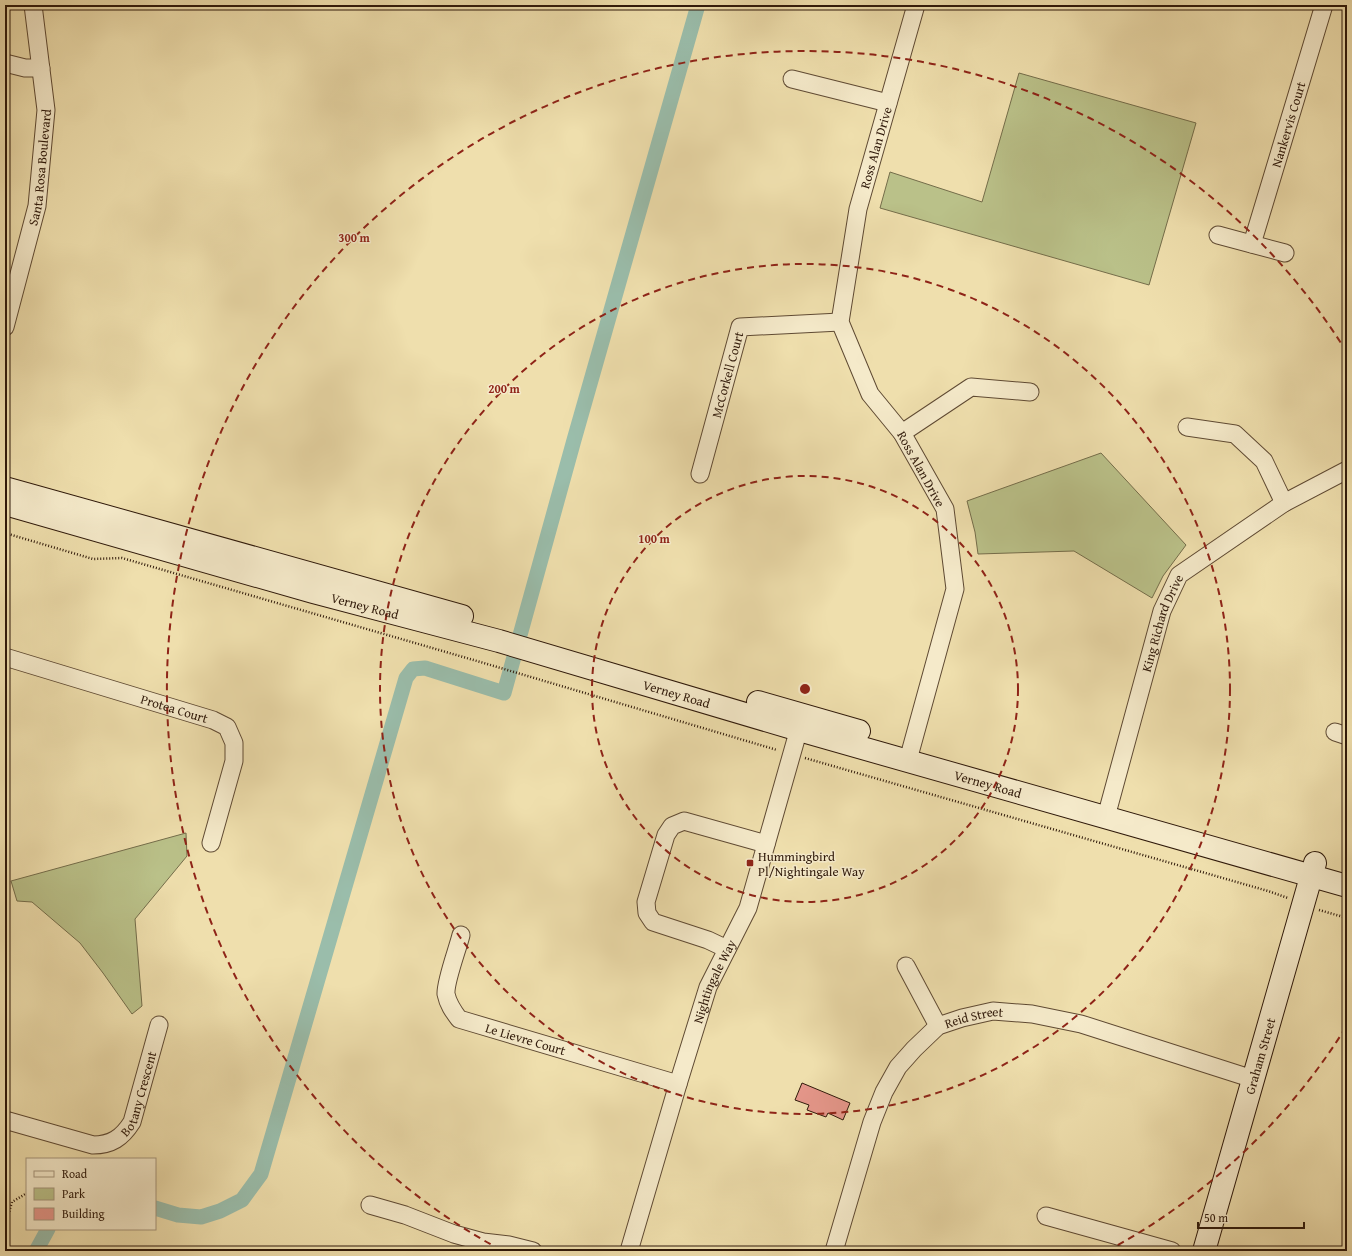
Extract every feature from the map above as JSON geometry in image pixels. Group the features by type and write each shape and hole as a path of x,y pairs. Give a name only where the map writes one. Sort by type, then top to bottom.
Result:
{"street":[{"name":"Santa Rosa Boulevard","path":"5,327 37,206 46,110 33,5"},
{"name":"Ross Alan Drive","path":"910,753 955,589 945,509 902,433 870,394 840,322 858,209 916,5"},
{"name":"Nankervis Court","path":"1252,244 1324,5"},
{"path":"5,63 25,68 41,68"},
{"path":"792,78 888,103"},
{"path":"1218,235 1285,253"},
{"name":"McCorkell Court","path":"700,474 740,327 840,322"},
{"path":"902,433 971,387 1030,392"},
{"path":"1187,427 1235,434 1264,461 1284,502"},
{"name":"King Richard Drive","path":"1108,810 1162,611 1179,575 1284,502 1347,470"},
{"name":"Verney Road","path":"5,488 801,722 1313,869 1347,886"},
{"name":"Verney Road","path":"5,504 305,589 500,634"},
{"name":"Protea Court","path":"5,657 213,720 227,727 234,743 234,761 211,843"},
{"name":"Nightingale Way","path":"629,1251 708,987 748,908 801,722"},
{"path":"727,949 708,940 656,923 648,916 646,902 666,835 672,826 684,821 766,844"},
{"name":"Verney Road","path":"1313,869 1347,870"},
{"name":"Graham Street","path":"1204,1251 1313,869"},
{"name":"Le Lievre Court","path":"461,935 449,976 446,993 451,1008 459,1019 678,1084"},
{"path":"906,966 938,1026"},
{"name":"Reid Street","path":"834,1251 872,1122 884,1092 898,1067 914,1048 938,1026 962,1018 993,1011 1032,1014 1081,1024 1253,1079"},
{"name":"Botany Crescent","path":"5,1120 93,1145 105,1144 118,1139 124,1134 132,1122 159,1024"},
{"path":"370,1205 405,1215 454,1234 483,1242 509,1245 533,1251"},
{"path":"1046,1216 1172,1251"}],"path":[{"path":"5,533 93,559 122,558 477,661 792,755 1268,891 1347,918"},
{"path":"5,1226 12,1202 26,1194"}],"green space":[{"path":"1019,73 1196,123 1149,285 880,208 890,172 982,202"},
{"path":"1101,453 1186,545 1163,576 1152,598 1074,551 978,554 975,532 967,501"},
{"path":"186,833 187,856 135,919 142,1006 132,1014 80,943 32,902 17,901 11,881"}],"building":[{"path":"802,1083 850,1103 843,1120 828,1113 826,1117 807,1110 809,1105 795,1100"}],"waterway":[{"path":"156,1208 178,1215 201,1217 220,1211 242,1200 261,1174 406,678 413,669 425,668 504,693 574,440 698,5"},
{"path":"36,1251 47,1230"}],"place":[{"name":"Hummingbird Pl/Nightingale Way","path":"750,863"}]}
